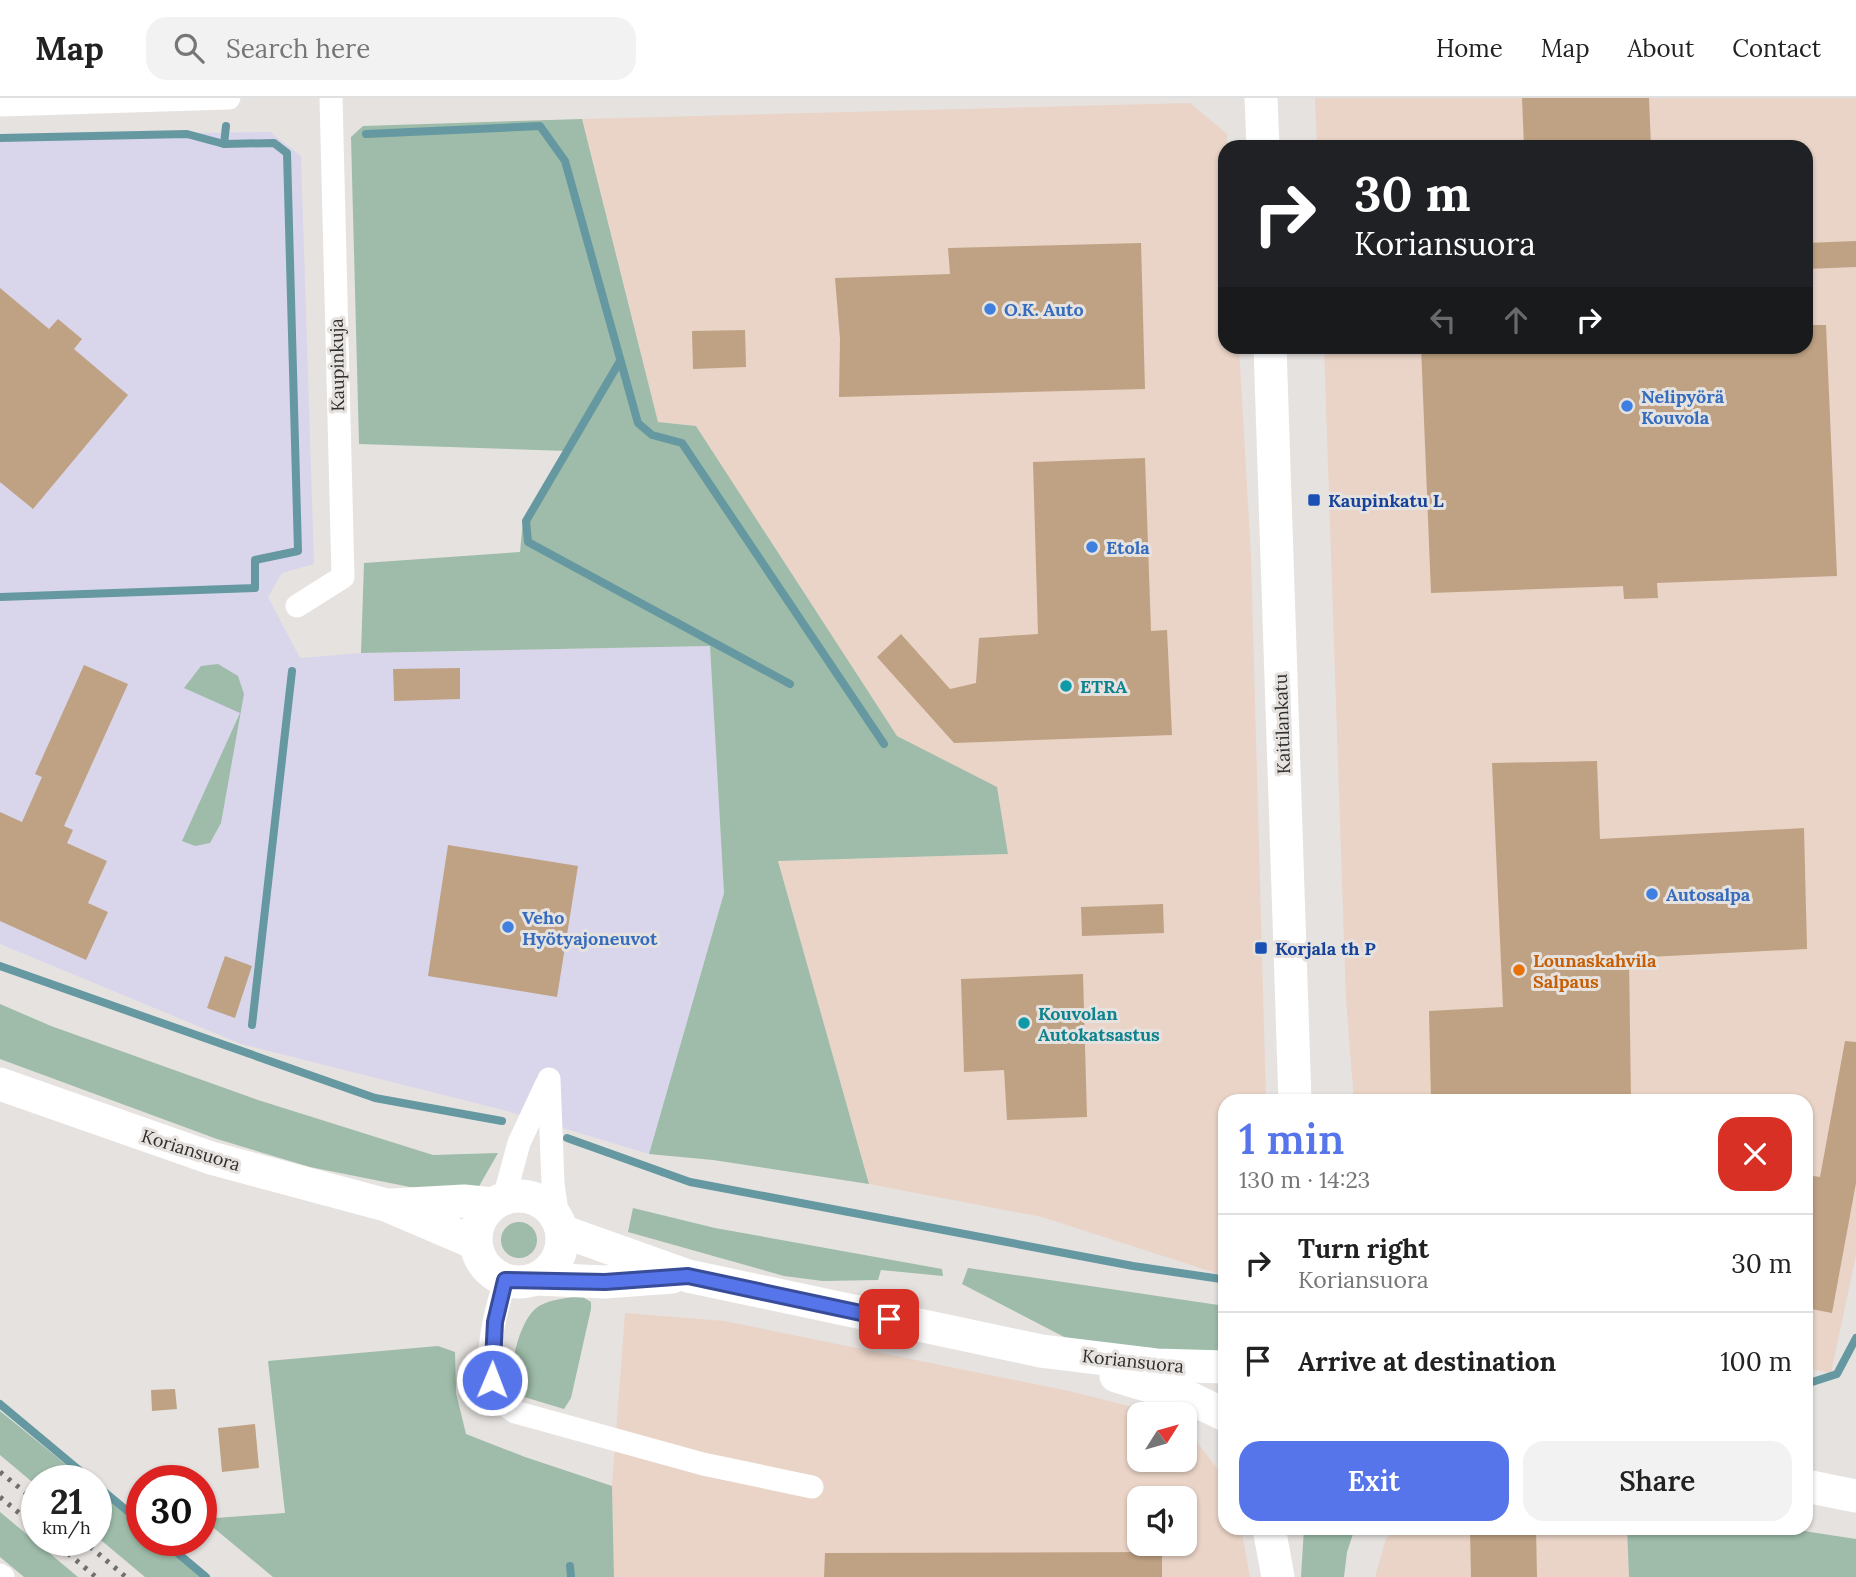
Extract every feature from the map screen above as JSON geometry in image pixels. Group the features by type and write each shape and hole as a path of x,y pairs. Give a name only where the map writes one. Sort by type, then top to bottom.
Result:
{"main road":[{"path":"1261,98 1263,140"},
{"name":"Kaitilankatu","path":"1270,354 1295,1094"},
{"name":"Koriansuora","path":"0,1084 211,1158 386,1205 450,1235 475,1243"},
{"path":"519,1195 535,1198 548,1206 560,1225 557,1260 520,1280 485,1266 475,1243 479,1221 498,1201 519,1195"},
{"name":"Koriansuora","path":"386,1205 498,1201"},
{"name":"Koriansuora","path":"560,1225 688,1276 1041,1350 1156,1365 1218,1367"},
{"name":"Koriansuora","path":"520,1280 605,1282 688,1276"},
{"name":"Koriansuora","path":"1041,1350 1192,1399 1218,1412"},
{"path":"1813,1487 1856,1496"},
{"path":"1270,1535 1278,1577"},
{"path":"1288,1577 1293,1535"}],"street":[{"path":"0,105 229,98"},
{"name":"Kaupinkuja","path":"297,606 343,577 331,98"},
{"path":"498,1201 519,1143 549,1079 553,1184 560,1225"},
{"path":"520,1280 495,1322 492,1380 505,1406 515,1412 703,1464 812,1487"}],"shaded area":[{"path":"1315,98 1856,98 1856,1255 1831,1373 1813,1369 1813,1094 1353,1094 1346,1000 1324,354 1813,354 1813,140 1317,140"},
{"path":"1190,103 1227,134 1227,140 1218,140 1218,354 1239,354 1251,557 1266,1094 1218,1094 1218,1274 1042,1217 869,1184 778,861 1008,854 997,788 897,736 696,426 658,422 582,119"},
{"path":"270,132 301,156 314,564 282,573 268,597 300,658 361,653 710,646 724,893 649,1154 507,1111 241,1044 0,944 0,135"},
{"path":"625,1313 724,1321 1069,1391 1127,1406 1127,1472 1197,1472 1197,1442 1218,1470 1218,1535 1242,1535 1250,1577 614,1577 612,1486"},
{"path":"1389,1535 1627,1535 1629,1577 1375,1577"}],"green space":[{"path":"582,119 658,422 696,426 897,736 997,787 1008,854 778,861 869,1184 713,1160 649,1154 724,893 710,646 361,653 364,563 520,552 523,520 567,451 359,444 351,137 363,126"},
{"path":"218,664 238,676 244,694 221,823 210,843 195,846 182,841 240,713 184,688 201,666"},
{"path":"0,1004 51,1026 258,1100 433,1155 498,1153 478,1188 420,1189 310,1167 217,1139 0,1059"},
{"path":"633,1208 715,1228 942,1269 943,1276 881,1270 878,1280 823,1281 784,1276 628,1232"},
{"path":"519,1222 532,1227 537,1240 532,1253 519,1258 506,1253 501,1240 506,1227"},
{"path":"968,1268 1218,1305 1218,1352 1188,1355 1070,1340 962,1284"},
{"path":"581,1296 591,1302 591,1309 571,1398 564,1409 521,1396 509,1381 518,1340 526,1320 539,1306"},
{"path":"438,1346 455,1352 456,1393 466,1434 612,1486 614,1577 273,1577 217,1531 217,1518 285,1513 268,1361"},
{"path":"0,1411 67,1465 21,1465 21,1473 0,1455"},
{"path":"112,1503 126,1514 126,1556 177,1556 203,1577 145,1577 112,1549"},
{"path":"0,1512 21,1530 21,1556 53,1556 78,1577 24,1577 0,1557"},
{"path":"1813,1532 1856,1539 1856,1577 1629,1577 1627,1535 1813,1535"},
{"path":"1304,1535 1353,1535 1347,1552 1344,1577 1301,1577"}],"building":[{"path":"1522,98 1649,98 1651,140 1524,140"},
{"path":"1856,241 1856,267 1813,269 1813,243"},
{"name":"O.K. Auto","path":"1141,243 1145,389 839,397 840,339 835,278 950,274 948,248"},
{"path":"0,288 49,329 58,319 82,339 74,349 128,395 33,509 0,482"},
{"name":"Nelipyörä Kouvola","path":"1813,325 1826,325 1837,576 1657,583 1658,598 1624,599 1623,586 1431,593 1421,354 1813,354"},
{"path":"745,330 746,367 693,369 692,331"},
{"path":"1145,458 1151,631 1167,630 1172,735 954,743 877,657 901,634 950,689 976,683 979,638 1038,634 1033,462"},
{"path":"84,665 128,684 64,826 73,830 67,843 107,861 88,903 108,912 86,960 0,921 0,812 22,822 42,777 35,774"},
{"path":"460,668 460,699 394,701 393,669"},
{"name":"Autosalpa","path":"1597,761 1600,839 1804,828 1807,949 1629,958 1631,1094 1431,1094 1429,1011 1503,1007 1492,763"},
{"path":"448,845 578,866 557,997 428,976"},
{"path":"1163,904 1164,933 1082,936 1081,907"},
{"path":"225,956 252,966 235,1018 207,1008"},
{"name":"Kouvolan Autokatsastus","path":"1083,974 1087,1117 1007,1120 1004,1070 964,1072 961,979"},
{"path":"1845,1041 1856,1042 1856,1183 1832,1313 1813,1309 1813,1176 1820,1177"},
{"path":"175,1389 177,1409 152,1411 151,1390"},
{"path":"255,1424 259,1468 222,1472 218,1428"},
{"path":"1470,1535 1536,1535 1537,1577 1471,1577"},
{"path":"1127,1552 1127,1556 1162,1556 1162,1577 824,1577 825,1553"}],"waterway":[{"path":"224,144 226,126"},
{"path":"366,134 540,126 565,161 638,423 652,435 682,443 884,744"},
{"path":"0,138 187,134 224,144 274,143 287,153 298,551 255,560 255,588 0,597"},
{"path":"620,361 526,521 528,542 790,684"},
{"path":"252,1025 292,671"},
{"path":"0,966 375,1098 502,1121"},
{"path":"567,1138 690,1182 1133,1266 1218,1279"},
{"path":"1813,1382 1837,1374 1856,1338"},
{"path":"0,1404 73,1465"},
{"path":"112,1498 126,1510"},
{"path":"181,1556 206,1577"},
{"path":"570,1566 571,1577"}],"railway":[{"path":"0,1472 21,1489"},
{"path":"0,1497 21,1515"},
{"path":"71,1556 96,1577"},
{"path":"101,1556 126,1577"}],"place":[{"name":"O.K. Auto","path":"990,309"},
{"name":"Nelipyörä Kouvola","path":"1627,406"},
{"name":"Kaupinkatu L","path":"1314,500"},
{"name":"Etola","path":"1092,547"},
{"name":"ETRA","path":"1066,686"},
{"name":"Autosalpa","path":"1652,894"},
{"name":"Veho Hyötyajoneuvot","path":"508,927"},
{"name":"Korjala th P","path":"1261,948"},
{"name":"Lounaskahvila Salpaus","path":"1519,970"},
{"name":"Kouvolan Autokatsastus","path":"1024,1023"}],"route":[{"path":"492,1380 495,1322 505,1280 605,1282 688,1276 889,1319"}]}
